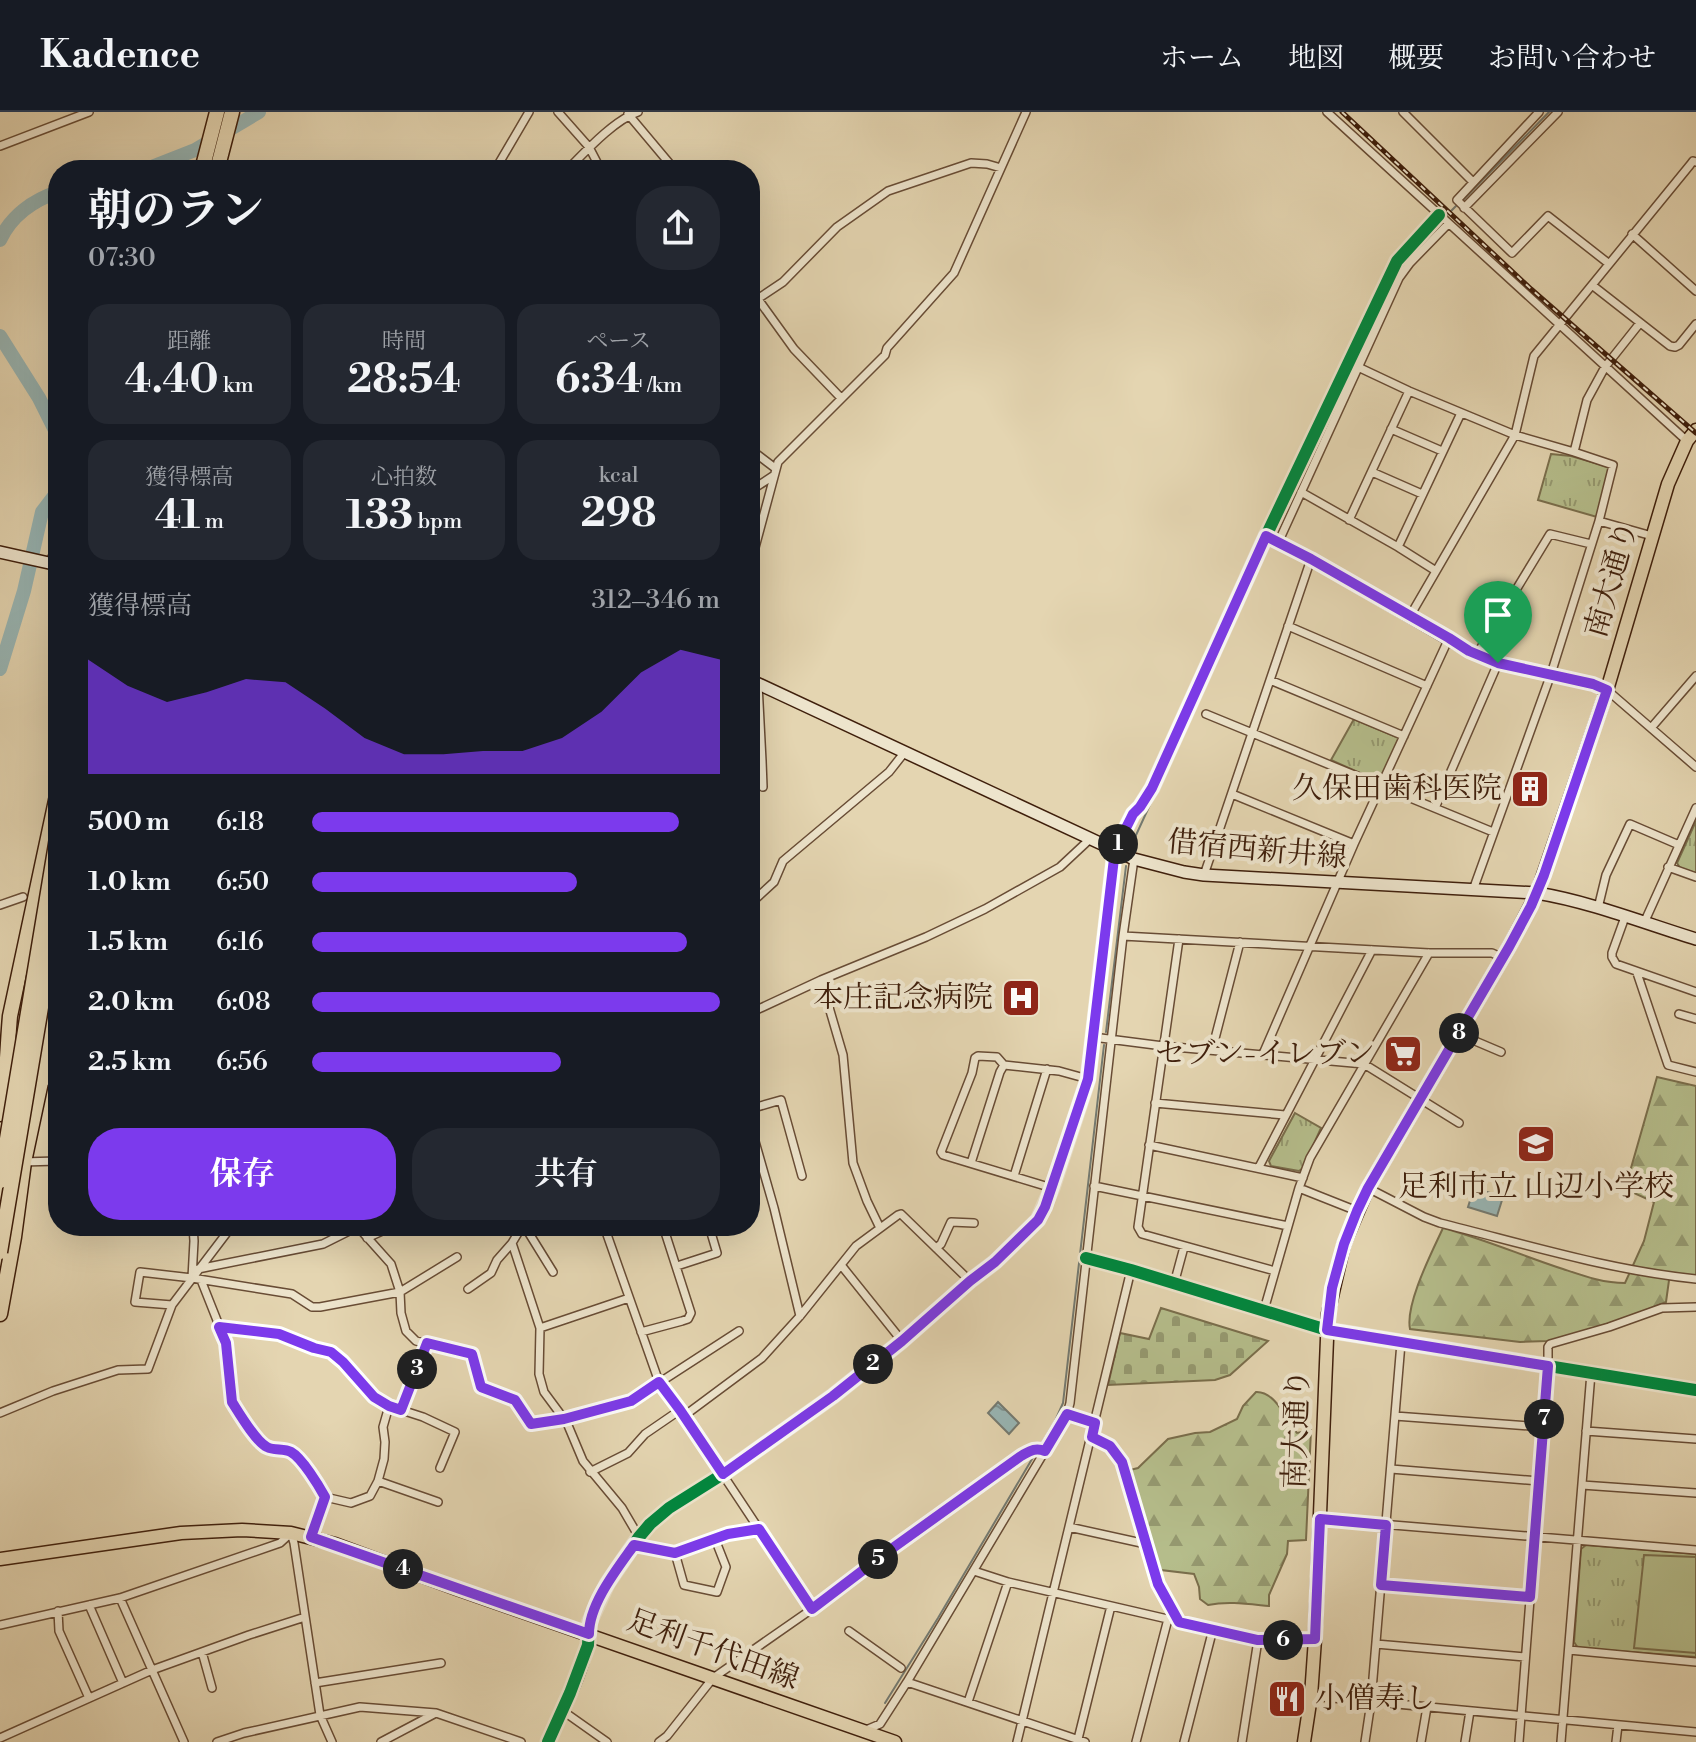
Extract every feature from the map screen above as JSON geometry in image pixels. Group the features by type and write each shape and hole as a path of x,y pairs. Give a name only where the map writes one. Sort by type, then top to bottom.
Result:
{"highway":[{"path":"220,160 224,115"},
{"path":"205,160 224,115"},
{"path":"0,1114 10,1016 48,838"},
{"path":"0,1181 48,892"},
{"path":"0,1252 48,966"},
{"path":"0,1314 24,1162 48,1050"}],"main road":[{"name":"南大通り","path":"1304,1742 1315,1639 1327,1330 1344,1244 1368,1188 1503,958 1537,893 1607,690 1668,484 1692,445 1696,430"},
{"name":"足利千代田線","path":"0,1559 181,1533 242,1530 311,1537 713,1678 861,1737 895,1742"}],"street":[{"path":"0,146 89,112"},
{"path":"501,160 529,112"},
{"path":"558,112 589,147 596,160"},
{"path":"760,530 778,462 885,355 887,348 954,273 1026,112"},
{"path":"1327,112 1692,445"},
{"path":"1403,112 1473,182"},
{"path":"1539,112 1457,200 1512,253 1548,216 1608,263"},
{"path":"1464,208 1558,112"},
{"path":"577,160 631,113 667,160"},
{"path":"1410,616 1515,435 1534,356 1632,234 1693,161 1696,162"},
{"path":"760,298 783,282 837,227 888,191 971,163 1001,168"},
{"path":"548,1742 588,1645 589,1623 607,1584 639,1537 659,1515 833,1396 902,1341 995,1262 1032,1227 1045,1207 1088,1079 1115,850 1133,814 1152,788 1266,536 1397,261 1439,215"},
{"path":"1278,543 1399,278 1448,224"},
{"path":"1632,234 1696,291"},
{"path":"1592,285 1670,346 1679,345 1696,324"},
{"path":"760,309 841,398"},
{"path":"1574,452 1587,400 1605,367 1640,323"},
{"path":"1358,367 1515,435 1613,465 1599,521 1551,674 1473,890"},
{"path":"1349,520 1409,391"},
{"path":"1398,547 1461,413"},
{"path":"1391,429 1442,451"},
{"path":"760,459 774,472"},
{"path":"760,483 774,472"},
{"path":"1372,472 1422,494"},
{"path":"1301,492 1436,571"},
{"path":"1599,521 1652,536"},
{"path":"1477,654 1550,534 1591,544"},
{"path":"1266,536 1477,654 1498,663 1593,684 1607,690 1696,767"},
{"path":"0,552 48,560"},
{"path":"1204,875 1311,559"},
{"path":"1288,626 1427,686"},
{"path":"1263,1054 1354,844 1449,638"},
{"path":"1435,808 1498,663"},
{"path":"1651,728 1696,676"},
{"path":"1270,680 1404,736"},
{"name":"借宿西新井線","path":"760,685 1134,859 1204,875 1537,893 1598,908 1696,939"},
{"path":"1206,714 1493,832"},
{"path":"760,741 763,787"},
{"path":"760,895 774,882 783,861 889,772 904,753"},
{"path":"1232,794 1354,844"},
{"path":"1644,923 1696,808"},
{"path":"1598,908 1606,875 1630,824 1679,845"},
{"path":"760,1008 985,909 1060,867 1090,839"},
{"path":"861,1737 880,1724 907,1682 1067,1414 1134,859"},
{"path":"1668,867 1696,877"},
{"path":"0,905 23,897"},
{"path":"1625,917 1612,957 1616,964 1696,992"},
{"path":"1123,936 1429,953 1492,953 1503,958"},
{"path":"1179,939 1138,1227 1142,1234 1275,1271"},
{"path":"1212,1050 1240,942"},
{"path":"1259,1167 1372,950"},
{"path":"1264,1310 1310,1158 1429,953"},
{"path":"1637,973 1668,1065 1696,1072"},
{"path":"821,980 843,1055 853,1163 880,1228"},
{"path":"1679,1014 1696,1019"},
{"path":"1460,1032 1501,1052"},
{"path":"1093,1037 1364,1064 1459,1123"},
{"path":"1052,1188 941,1152 978,1056 997,1057 1004,1065 1059,1071 1088,1079"},
{"path":"971,1163 1004,1065"},
{"path":"1014,1176 1047,1069"},
{"path":"42,1083 48,1081"},
{"path":"760,1106 781,1100 802,1176"},
{"path":"1155,1103 1285,1115"},
{"path":"1149,1145 1303,1178"},
{"path":"760,1159 800,1316"},
{"path":"0,1164 48,1161"},
{"path":"1094,1186 1288,1226"},
{"path":"1299,1188 1357,1211"},
{"path":"1368,1188 1440,1223 1601,1265 1696,1279"},
{"path":"590,1472 628,1453 645,1434 682,1413 762,1358 856,1246 901,1214 970,1281"},
{"path":"936,1248 951,1222 974,1223"},
{"path":"192,1278 194,1236"},
{"path":"0,1413 53,1391 118,1370 148,1369 172,1305 224,1236"},
{"path":"198,1269 323,1244 338,1236"},
{"path":"371,1236 367,1238 391,1264 400,1292 406,1331 416,1341 472,1354 481,1387 515,1400 531,1424 564,1419 631,1401 739,1331"},
{"path":"468,1289 491,1273 516,1236"},
{"path":"531,1236 553,1272"},
{"path":"607,1236 659,1382 812,1609"},
{"path":"641,1332 690,1316 691,1310 666,1236"},
{"path":"677,1266 717,1253 712,1236"},
{"path":"512,1243 540,1328 539,1374 544,1392 564,1419 590,1472 622,1508 639,1537"},
{"path":"1174,1284 1184,1247"},
{"path":"172,1305 135,1302 140,1272 292,1294 312,1307 320,1307 400,1292 457,1257"},
{"path":"1086,1258 1327,1330 1696,1390"},
{"path":"841,1265 902,1341"},
{"path":"1017,1742 1131,1270"},
{"path":"201,1280 226,1343 232,1402 267,1447 286,1450 300,1458 325,1497 351,1503 370,1496 384,1459 383,1427 389,1406"},
{"path":"540,1328 629,1298"},
{"path":"1519,1742 1548,1347 1662,1308 1696,1307"},
{"path":"219,1327 279,1334 331,1352 374,1397 455,1432 440,1468"},
{"path":"401,1410 427,1343"},
{"path":"1365,1742 1401,1343"},
{"path":"1561,1742 1591,1373"},
{"path":"1067,1414 1095,1423"},
{"path":"1395,1416 1544,1427"},
{"path":"1586,1431 1696,1439"},
{"path":"1092,1437 1110,1446 1122,1462 1158,1584 1179,1622"},
{"path":"659,1742 668,1739 713,1678 1021,1456 1032,1449 1045,1451"},
{"path":"1391,1469 1539,1481"},
{"path":"378,1481 438,1502"},
{"path":"1582,1485 1696,1493"},
{"path":"311,1537 325,1497"},
{"path":"1320,1519 1696,1550"},
{"path":"1069,1527 1146,1544"},
{"path":"634,1545 675,1553 728,1534 759,1529"},
{"path":"0,1625 120,1598 280,1543 291,1533 320,1715 332,1742"},
{"path":"675,1553 684,1585 717,1592 726,1567 715,1539"},
{"path":"974,1571 1008,1582 1258,1640 1315,1639"},
{"path":"968,1702 1008,1582"},
{"path":"1381,1585 1530,1597"},
{"path":"120,1598 184,1742"},
{"path":"89,1605 123,1683"},
{"path":"907,1682 1081,1741 1111,1606"},
{"path":"58,1611 59,1631 89,1698"},
{"path":"0,1738 152,1670 305,1617"},
{"path":"1136,1742 1168,1619"},
{"path":"1184,1742 1213,1629"},
{"path":"849,1631 901,1668"},
{"path":"1242,1742 1258,1640"},
{"path":"1376,1644 1525,1657"},
{"path":"1569,1650 1696,1662"},
{"path":"202,1652 212,1688"},
{"path":"315,1683 441,1663"},
{"path":"1311,1696 1696,1732"},
{"path":"217,1742 360,1707 436,1713 521,1742"},
{"path":"1421,1742 1427,1707"},
{"path":"563,1711 607,1742"},
{"path":"1465,1742 1470,1711"},
{"path":"381,1742 436,1713"},
{"path":"1616,1742 1618,1725"},
{"path":"1671,1742 1672,1730"}],"green space":[{"path":"1551,454 1571,456 1609,467 1597,517 1538,500"},
{"path":"1354,719 1399,738 1380,782 1331,760"},
{"path":"1696,821 1696,873 1680,868 1677,863"},
{"path":"1657,1077 1696,1086 1696,1276 1670,1273 1666,1302 1560,1339 1520,1342 1410,1329 1415,1292 1443,1228 1586,1277 1625,1283 1644,1241 1654,1202 1625,1189"},
{"path":"1295,1113 1321,1128 1303,1168 1299,1171 1271,1166 1269,1161"},
{"path":"1161,1308 1268,1341 1230,1375 1215,1380 1108,1385 1120,1333 1149,1339"},
{"path":"1256,1392 1269,1396 1280,1407 1297,1433 1311,1430 1306,1540 1288,1541 1287,1554 1269,1595 1269,1606 1208,1605 1200,1599 1194,1574 1161,1570 1150,1545 1130,1470 1138,1468 1168,1439 1210,1432 1237,1419 1243,1406"},
{"path":"1586,1545 1696,1554 1696,1657 1578,1648 1574,1642 1581,1549"},
{"path":"1644,1555 1696,1557 1696,1653 1634,1648"}],"water":[{"path":"1474,1188 1503,1197 1497,1216 1468,1207"},
{"path":"998,1402 1019,1423 1009,1434 988,1413"}],"waterway":[{"path":"170,160 195,150 259,112"},
{"path":"1463,200 1549,112"},
{"path":"0,240 24,210 48,196"},
{"path":"1446,216 1456,206"},
{"path":"1276,532 1400,266 1439,223"},
{"path":"0,336 48,416"},
{"path":"0,669 24,591 42,512 48,504"},
{"path":"1131,846 1268,548"},
{"path":"1135,818 1148,807"},
{"path":"1124,844 1132,824"},
{"path":"1098,1030 1118,862"},
{"path":"1106,1032 1126,866"},
{"path":"1042,1443 1063,1403 1104,1045"},
{"path":"885,1703 1035,1454"}],"railway":[{"path":"1342,112 1531,289 1696,433"}],"cycle path":[{"path":"548,1742 588,1645 589,1623 607,1584 650,1524 833,1396 995,1262 1038,1220 1052,1188 1088,1079 1115,850 1133,814 1152,788 1266,536 1397,261 1439,215"},
{"path":"1086,1258 1327,1330 1696,1390"}],"place":[{"name":"久保田歯科医院","path":"1530,789"},
{"name":"本庄記念病院","path":"1021,998"},
{"name":"セブン-イレブン","path":"1403,1054"},
{"name":"足利市立 山辺小学校","path":"1536,1144"},
{"name":"小僧寿し","path":"1287,1699"}],"route":[{"path":"1266,536 1469,651 1498,663 1593,684 1607,690 1531,906 1357,1211 1332,1288 1327,1330 1548,1366 1530,1597 1381,1585 1386,1525 1320,1519 1315,1639 1258,1640 1179,1622 1158,1584 1122,1462 1110,1446 1092,1437 1095,1423 1067,1414 1045,1451 1032,1449 1021,1456 812,1609 759,1529 728,1534 675,1553 634,1545 607,1584 589,1623 589,1634 311,1537 325,1497 323,1492 300,1458 286,1450 267,1447 236,1409 232,1402 226,1343 219,1327 279,1334 331,1352 374,1397 401,1410 427,1343 472,1354 481,1387 515,1400 531,1424 564,1419 631,1401 659,1382 723,1474 833,1396 902,1341 1032,1227 1045,1207 1088,1079 1115,850 1133,814 1152,788 1266,536"}]}
